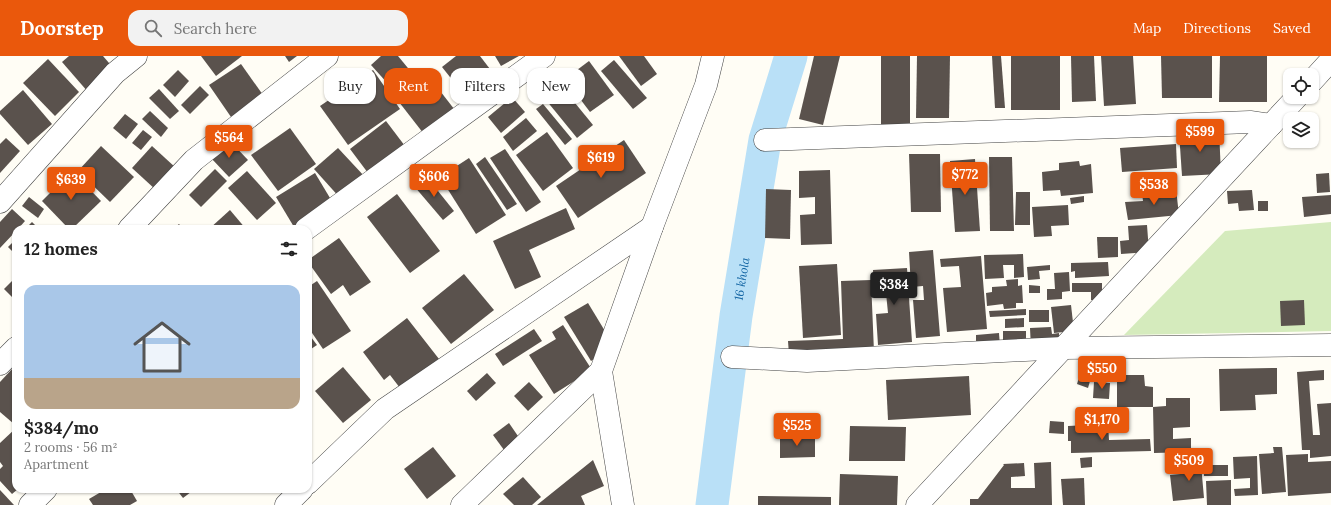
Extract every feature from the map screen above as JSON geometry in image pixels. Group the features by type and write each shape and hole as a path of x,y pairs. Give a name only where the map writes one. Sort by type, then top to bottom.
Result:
{"street":[{"path":"0,202 115,73 136,56"},
{"path":"133,225 194,160 327,56"},
{"path":"312,225 544,56"},
{"path":"462,505 601,371 652,227 706,85 713,56"},
{"path":"1319,73 1331,60"},
{"path":"918,505 1290,104"},
{"path":"765,140 1250,122 1271,125"},
{"path":"312,479 385,409 652,227"},
{"path":"732,357 807,361 1063,348 1331,345"},
{"path":"0,364 12,352"},
{"path":"601,371 623,505"},
{"path":"30,505 42,493"},
{"path":"286,505 298,493"}],"green space":[{"path":"1331,222 1331,331 1124,335 1225,231"}],"building":[{"path":"69,56 103,56 115,70 88,92 62,62"},
{"path":"201,56 242,56 216,76"},
{"path":"285,56 297,56 289,62"},
{"path":"381,56 398,56 408,68 384,68 384,79 376,71 376,68 371,65"},
{"path":"456,56 480,56 489,68 450,68 450,77 442,67"},
{"path":"495,56 519,56 501,66"},
{"path":"619,56 644,56 657,74 641,86"},
{"path":"814,56 840,56 823,125 799,119"},
{"path":"881,56 910,56 910,125 881,125"},
{"path":"917,56 950,56 949,118 916,118"},
{"path":"992,56 1001,56 1005,108 995,108"},
{"path":"1011,56 1060,56 1060,110 1011,110"},
{"path":"1071,56 1094,56 1096,101 1072,102"},
{"path":"1101,56 1133,56 1136,104 1104,106"},
{"path":"1161,56 1212,56 1212,98 1162,98"},
{"path":"1220,56 1267,56 1267,102 1219,102"},
{"path":"48,59 79,92 55,116 23,83"},
{"path":"614,60 647,98 633,109 601,71"},
{"path":"589,61 614,95 590,112 584,104 585,68 580,68"},
{"path":"241,64 263,95 231,117 209,85"},
{"path":"178,70 189,81 175,97 163,85"},
{"path":"376,74 384,86 384,104 397,104 400,109 348,145 320,106 324,103 376,104"},
{"path":"200,86 209,95 190,114 181,105"},
{"path":"159,89 179,111 170,119 149,98"},
{"path":"23,90 52,124 28,145 0,114 0,111"},
{"path":"442,93 458,114 427,138 401,104 442,104"},
{"path":"504,104 518,104 525,112 501,133 488,117"},
{"path":"543,104 572,139 565,145 536,109"},
{"path":"549,104 576,104 593,125 577,138"},
{"path":"150,111 168,128 161,137 142,119"},
{"path":"125,114 138,124 126,139 113,128"},
{"path":"526,118 537,131 513,151 503,137"},
{"path":"386,121 408,150 371,177 350,149"},
{"path":"290,128 316,164 278,191 251,155"},
{"path":"143,130 152,137 141,150 132,143"},
{"path":"1219,130 1221,174 1182,176 1179,132"},
{"path":"547,132 573,168 543,191 516,155"},
{"path":"6,138 20,151 0,173 0,144"},
{"path":"229,140 248,160 229,177 211,158"},
{"path":"624,140 646,173 578,218 556,186"},
{"path":"1176,144 1177,168 1122,172 1120,148"},
{"path":"101,146 134,177 110,202 78,171"},
{"path":"152,146 176,168 156,190 132,168"},
{"path":"338,148 365,177 341,199 314,169"},
{"path":"505,149 541,202 526,212 490,158"},
{"path":"909,154 940,154 941,212 911,212"},
{"path":"485,157 517,204 507,210 476,164"},
{"path":"989,157 1012,157 1014,231 990,231"},
{"path":"469,158 506,215 476,234 440,177"},
{"path":"975,159 980,231 955,232 950,161"},
{"path":"1079,161 1080,166 1091,164 1093,193 1061,196 1060,190 1043,191 1042,172 1059,170 1059,163"},
{"path":"215,169 227,181 201,207 189,195"},
{"path":"830,170 832,244 801,245 800,215 815,214 815,197 799,198 799,171"},
{"path":"72,171 101,201 76,225 65,225 42,201"},
{"path":"247,171 276,203 257,220 228,188"},
{"path":"315,173 333,203 297,225 293,225 276,197"},
{"path":"1329,173 1330,192 1317,193 1316,174"},
{"path":"426,176 454,211 443,220 414,186"},
{"path":"766,189 791,190 790,239 765,238"},
{"path":"1176,189 1179,215 1128,220 1125,202 1143,201 1142,193"},
{"path":"1252,190 1254,210 1239,211 1238,203 1228,204 1227,191"},
{"path":"1016,192 1030,192 1030,225 1015,225"},
{"path":"397,194 440,251 410,273 367,217"},
{"path":"1331,195 1331,214 1304,217 1302,197"},
{"path":"1084,196 1084,202 1071,204 1070,198"},
{"path":"29,197 44,209 38,218 22,206"},
{"path":"1258,201 1268,201 1268,211 1258,211"},
{"path":"1068,205 1069,225 1051,226 1052,236 1034,237 1032,207"},
{"path":"566,208 575,229 529,250 541,277 515,289 493,241"},
{"path":"12,209 25,221 22,225 12,225 12,235 0,248 0,222"},
{"path":"230,210 243,225 213,225"},
{"path":"1147,225 1149,252 1121,254 1120,241 1129,240 1128,226"},
{"path":"1097,237 1118,237 1118,257 1098,258"},
{"path":"339,238 371,282 350,296 343,285 331,294 312,268 312,257"},
{"path":"12,243 12,251 8,247"},
{"path":"933,250 940,336 916,338 913,300 924,300 923,286 911,287 909,252"},
{"path":"1023,254 1024,277 1014,278 1014,265 1003,265 1004,278 985,279 984,255"},
{"path":"981,256 987,329 947,332 943,288 961,287 959,266 941,267 940,259"},
{"path":"1108,262 1109,276 1075,278 1075,271 1071,272 1071,263"},
{"path":"837,264 841,335 803,338 799,266"},
{"path":"1050,265 1050,270 1039,271 1040,279 1028,280 1027,267"},
{"path":"907,268 912,342 878,345 876,314 888,313 886,293 874,295 873,270"},
{"path":"1069,272 1070,291 1062,292 1062,299 1047,300 1047,289 1055,289 1054,273"},
{"path":"464,274 494,310 451,344 422,308"},
{"path":"1018,279 1018,286 1022,285 1023,303 1016,303 1016,308 1004,309 1003,304 987,306 986,293 992,292 992,287 1007,286 1006,280"},
{"path":"871,280 874,352 789,355 788,341 843,339 841,281"},
{"path":"12,281 12,297 4,289"},
{"path":"317,281 351,331 323,349 312,333 312,284"},
{"path":"1072,283 1102,283 1102,300 1091,300 1091,292 1072,292"},
{"path":"1029,285 1040,286 1040,293 1029,293"},
{"path":"1304,300 1305,325 1281,326 1280,301"},
{"path":"588,303 611,341 602,354 591,361 564,317"},
{"path":"1071,305 1074,331 1054,333 1051,307"},
{"path":"1026,309 1026,315 990,317 989,311"},
{"path":"1029,310 1049,310 1049,322 1029,322"},
{"path":"407,318 439,359 400,388 390,375 384,380 363,352"},
{"path":"1024,318 1024,327 1005,328 1005,319"},
{"path":"563,325 592,370 554,394 529,355 556,339 552,332"},
{"path":"1051,327 1052,334 1059,333 1060,348 1031,349 1030,328"},
{"path":"534,329 542,341 503,366 495,354"},
{"path":"1003,331 1026,331 1026,345 1003,345"},
{"path":"999,333 1000,347 976,349 976,335"},
{"path":"312,338 317,345 312,348"},
{"path":"343,367 371,400 343,423 315,391"},
{"path":"1277,368 1277,394 1255,395 1256,410 1220,411 1219,369"},
{"path":"12,369 12,422 0,412 0,382"},
{"path":"1324,370 1324,380 1309,381 1313,435 1320,435 1317,404 1331,403 1331,456 1310,458 1310,450 1302,450 1297,372"},
{"path":"1081,371 1092,374 1088,388 1077,384"},
{"path":"487,373 496,383 476,401 467,391"},
{"path":"1117,375 1144,375 1145,386 1153,387 1153,407 1117,407"},
{"path":"969,376 971,415 888,420 886,380"},
{"path":"529,382 543,397 528,411 514,396"},
{"path":"1094,382 1110,383 1109,399 1093,398"},
{"path":"1166,398 1190,398 1190,427 1173,428 1173,439 1191,438 1191,452 1154,453 1153,407 1166,406"},
{"path":"1050,421 1064,422 1064,434 1049,433"},
{"path":"509,423 520,439 504,450 493,435"},
{"path":"1108,424 1109,440 1150,439 1151,451 1071,453 1071,441 1068,441 1068,426"},
{"path":"850,426 906,427 905,461 849,461"},
{"path":"12,432 12,494 0,481 0,469 3,466 0,462 0,443"},
{"path":"780,437 815,437 815,457 780,458"},
{"path":"433,447 456,476 427,499 404,469"},
{"path":"1273,447 1282,447 1286,492 1262,494 1259,454 1274,453"},
{"path":"1200,453 1204,498 1173,501 1170,475 1191,473 1189,454"},
{"path":"1308,454 1308,462 1331,461 1331,493 1288,496 1286,455"},
{"path":"1257,456 1258,495 1235,496 1234,489 1250,488 1250,478 1234,479 1233,457"},
{"path":"1092,457 1092,467 1081,468 1080,458"},
{"path":"593,460 604,486 581,496 585,505 537,505"},
{"path":"1051,462 1052,505 970,505 970,499 978,499 1004,465 1003,464 1024,463 1025,476 1011,477 1011,488 1035,488 1034,463"},
{"path":"1204,465 1228,465 1228,476 1204,476"},
{"path":"840,474 898,476 897,505 839,505"},
{"path":"523,477 541,497 532,505 514,505 503,494"},
{"path":"1084,478 1085,505 1063,505 1061,479"},
{"path":"1231,480 1231,505 1207,505 1206,481"},
{"path":"0,490 14,505 0,505"},
{"path":"99,493 132,493 137,501 130,505 93,505 89,499"},
{"path":"179,493 190,493 183,498"},
{"path":"758,496 831,497 831,505 758,505"}],"waterway":[{"name":"16 khola","path":"712,505 736,316 765,140 791,56"}]}
